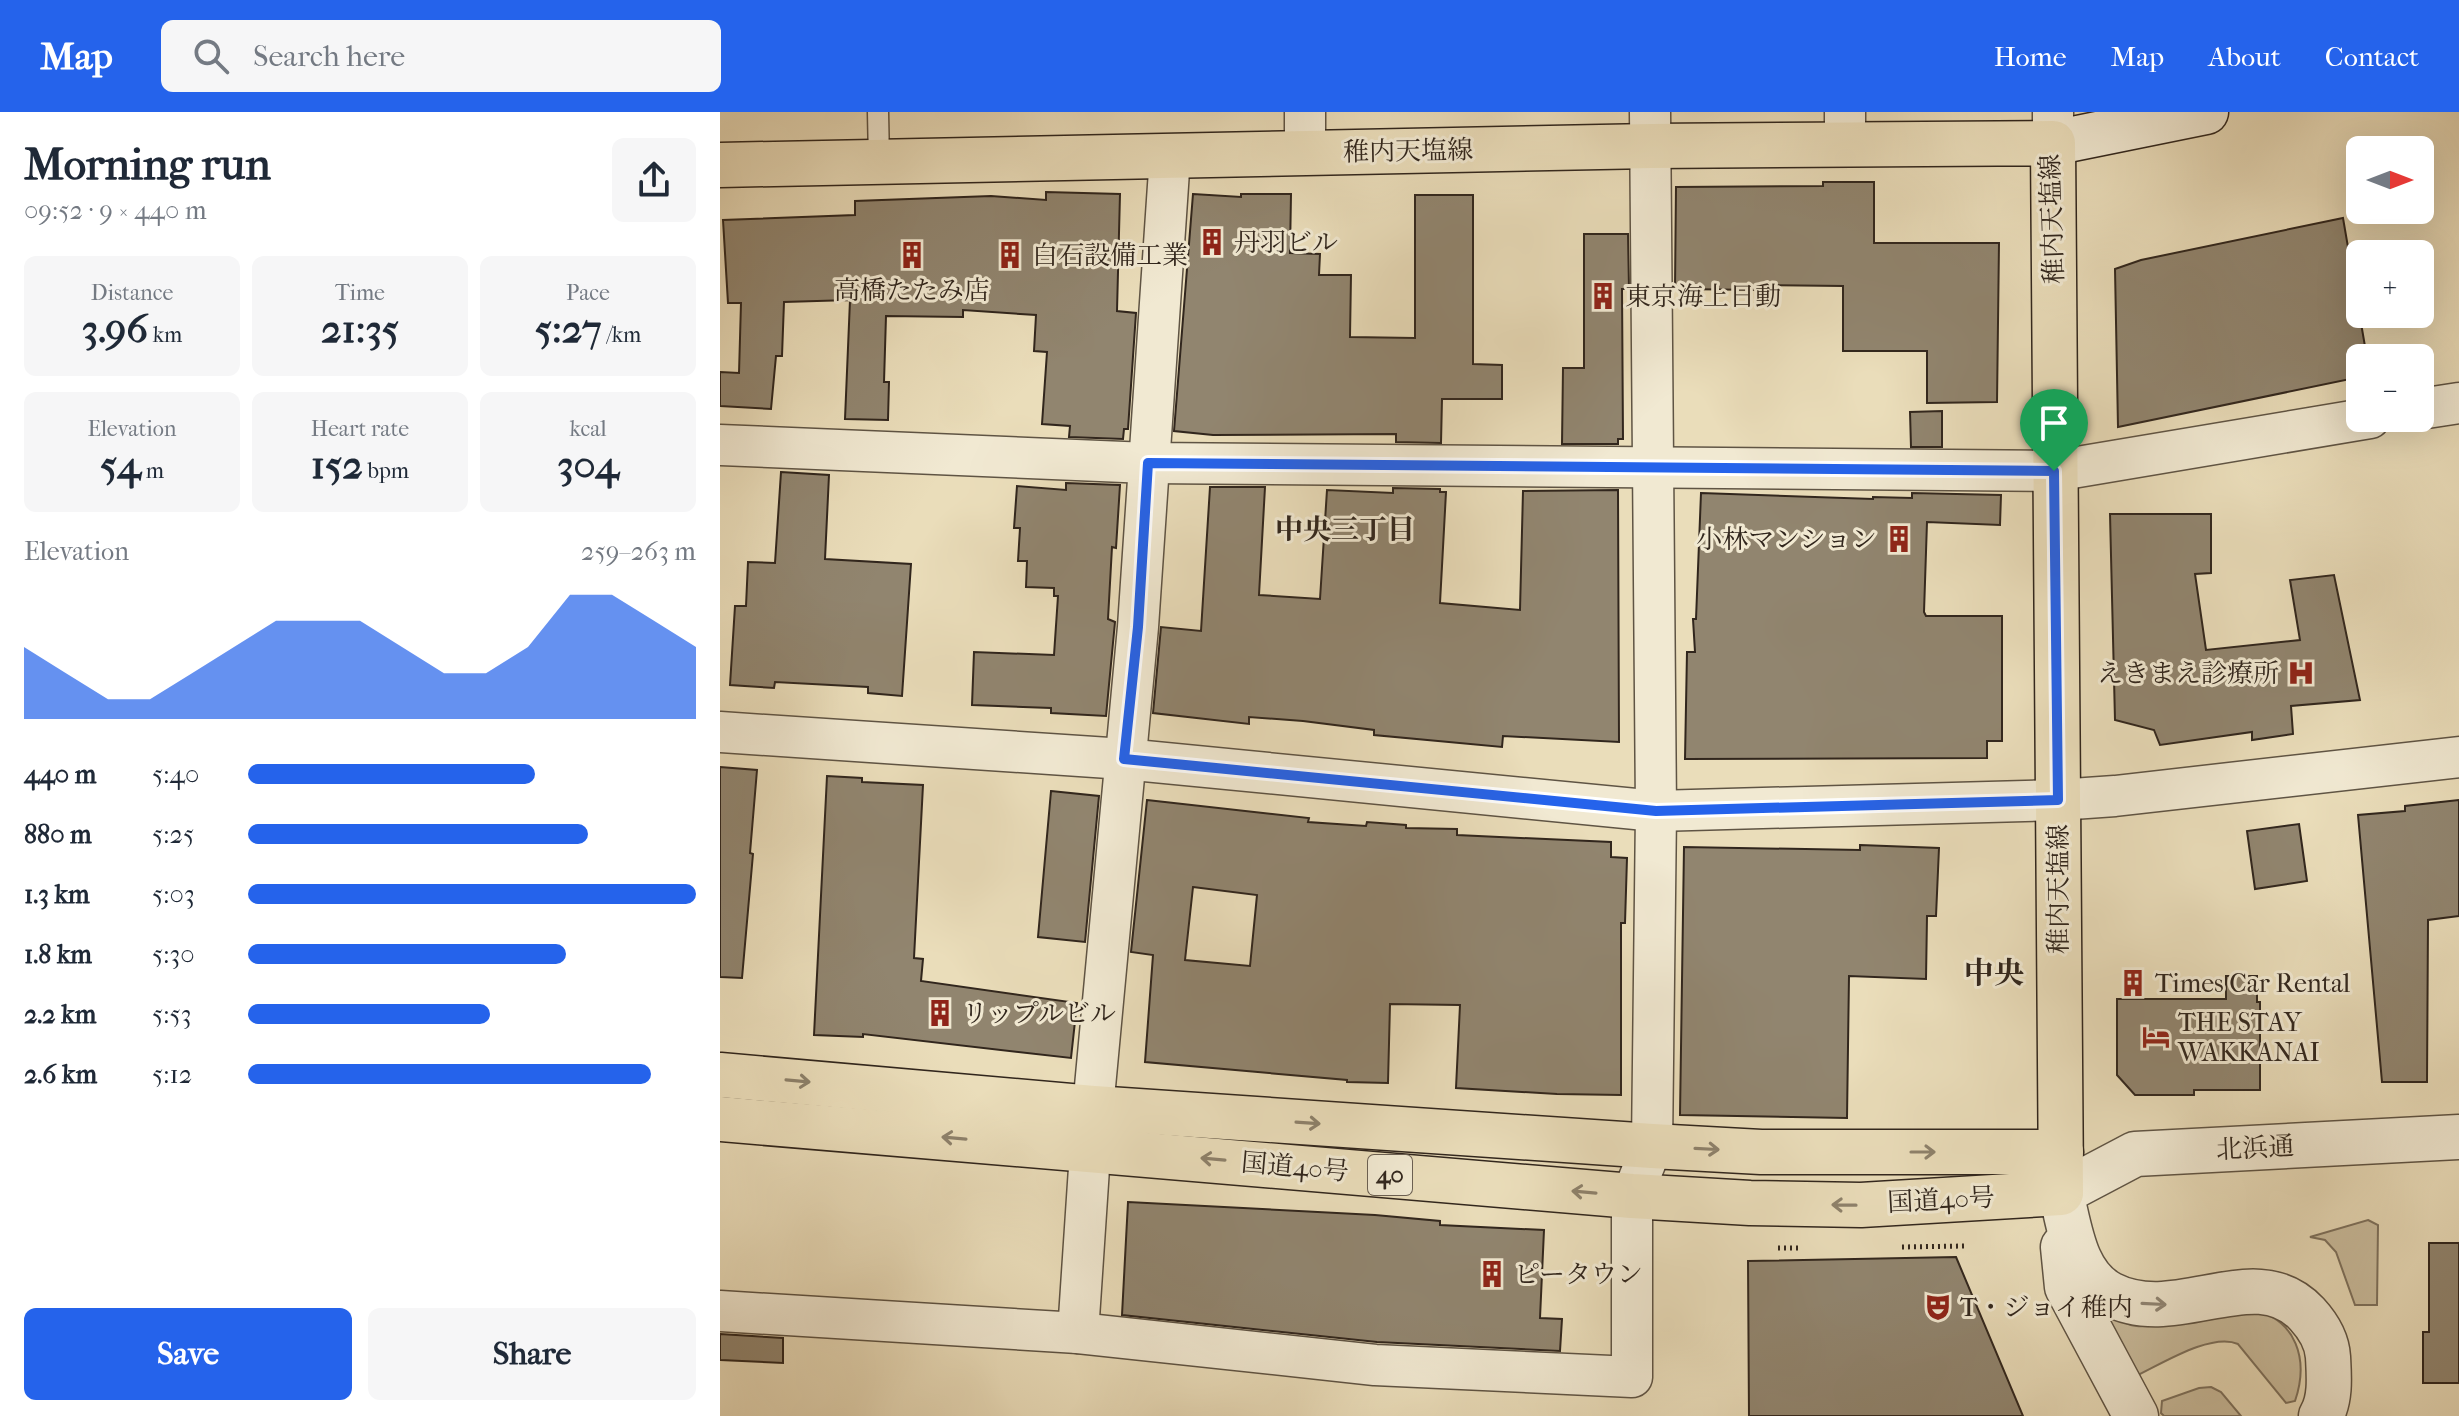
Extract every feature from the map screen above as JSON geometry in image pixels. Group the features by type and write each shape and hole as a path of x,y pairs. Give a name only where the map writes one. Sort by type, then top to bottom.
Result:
{"main road":[{"name":"稚内天塩線","path":"720,165 1170,156 1305,132 2053,127 2061,1172"},
{"name":"国道40号","path":"720,1075 1092,1128 1632,1196 1861,1205 2061,1172"},
{"name":"国道40号","path":"720,1119 1652,1146 2061,1172"}],"street":[{"path":"2053,127 2206,112"},
{"path":"720,1311 1078,1333 1375,1365 1632,1377 1632,1196 1652,1146 1656,811 1650,129"},
{"path":"1078,1333 1092,1128 1138,627 1170,156"},
{"path":"2434,407 2459,403"},
{"path":"720,445 1148,463 2054,471 2346,422"},
{"path":"720,732 1124,759 1656,811 2058,800 2459,757"},
{"name":"北浜通","path":"2061,1172 2135,1154 2459,1137"},
{"path":"2061,1172 2067,1287 2136,1416"},
{"path":"2061,1172 2083,1269 2108,1293 2153,1305 2182,1304 2243,1292 2275,1292 2296,1303 2317,1325 2327,1348 2326,1407 2321,1416"}],"lane":[{"path":"878,112 879,161"}],"shaded area":[{"path":"2368,1220 2378,1225 2377,1305 2355,1305 2336,1252 2325,1240 2310,1237"},
{"path":"2080,1284 2115,1316 2138,1326 2169,1324 2251,1309 2267,1314 2289,1332 2296,1343 2300,1371 2295,1401 2286,1403 2238,1344 2227,1341 2200,1346 2134,1377"},
{"path":"2211,1387 2221,1392 2241,1416 2164,1416 2161,1413 2162,1401"}],"building":[{"path":"1823,182 1874,182 1874,243 1999,243 1997,402 1927,403 1927,351 1843,351 1843,286 1765,285 1765,290 1675,289 1676,187 1823,186"},
{"path":"1046,192 1120,194 1117,311 1136,313 1128,429 1124,429 1123,439 1069,437 1070,426 1042,424 1047,352 1034,351 1036,315 963,310 963,317 886,316 884,382 889,382 888,420 845,419 850,300 784,302 782,356 776,356 771,409 720,406 720,372 739,373 741,303 728,303 723,220 855,215 855,201 991,196 1046,200"},
{"path":"1193,194 1241,197 1241,194 1291,194 1290,253 1320,254 1319,275 1351,275 1350,337 1415,338 1415,195 1473,195 1473,364 1502,365 1502,399 1442,399 1441,443 1396,442 1396,434 1213,435 1174,431"},
{"path":"2343,218 2347,240 2346,328 2362,328 2365,344 2346,344 2346,380 2118,427 2115,269 2141,260"},
{"path":"1584,234 1628,234 1629,289 1622,289 1623,439 1618,439 1618,444 1562,444 1563,368 1584,368"},
{"path":"1942,411 1942,447 1911,447 1910,412"},
{"path":"781,472 829,475 825,559 911,564 902,696 868,693 868,687 775,682 774,688 730,685 735,606 746,606 748,562 775,563"},
{"path":"1066,483 1120,485 1116,548 1112,547 1108,619 1115,622 1106,716 1051,713 1051,708 972,705 974,652 1054,655 1058,596 1054,596 1054,588 1026,587 1027,561 1018,561 1020,528 1014,528 1017,486 1066,490"},
{"path":"1210,487 1265,487 1259,595 1320,599 1327,490 1393,493 1393,488 1440,489 1440,492 1446,492 1440,603 1520,610 1523,491 1618,490 1619,742 1503,736 1502,747 1374,735 1374,730 1303,721 1249,717 1249,724 1153,713 1161,627 1201,631"},
{"path":"1701,493 1873,499 1912,498 1912,493 2001,495 2000,525 1927,522 1924,612 1926,616 2002,616 2002,741 1987,741 1987,758 1685,759 1687,652 1695,652 1693,619 1696,619"},
{"path":"2110,514 2211,514 2211,573 2195,574 2206,650 2300,640 2290,580 2334,575 2360,700 2291,706 2293,734 2252,740 2252,732 2160,745 2154,730 2115,720"},
{"path":"720,767 757,770 742,978 720,977"},
{"path":"827,776 862,778 862,782 923,785 914,958 923,959 921,981 1077,1003 1071,1058 863,1034 863,1037 814,1035"},
{"path":"1051,791 1099,796 1085,942 1038,937"},
{"path":"1147,800 1309,818 1308,822 1366,826 1367,822 1406,825 1406,828 1457,829 1457,835 1611,842 1611,857 1627,858 1625,923 1621,923 1621,1095 1456,1088 1460,1005 1390,1004 1388,1083 1347,1082 1145,1062 1153,955 1131,952","holes":["1193,887 1257,895 1250,966 1185,960"]},
{"path":"2459,800 2459,916 2428,920 2427,1082 2382,1082 2358,815 2405,811 2405,806"},
{"path":"2299,824 2307,881 2255,889 2247,831"},
{"path":"1860,845 1939,848 1936,916 1927,916 1926,979 1849,976 1847,1118 1680,1115 1684,847 1860,850"},
{"path":"2226,976 2257,976 2260,1090 2194,1090 2194,1095 2135,1095 2117,1075 2117,999 2226,999"},
{"path":"1128,1202 1375,1215 1440,1221 1440,1225 1544,1230 1540,1318 1562,1319 1560,1351 1377,1342 1122,1315"},
{"path":"2429,1243 2459,1243 2459,1383 2423,1383 2423,1332 2429,1332"},
{"path":"1956,1257 2023,1416 1749,1416 1748,1261"},
{"path":"720,1334 783,1338 783,1363 720,1360"}],"place":[{"name":"丹羽ビル","path":"1212,242"},
{"name":"高橋たたみ店","path":"912,255"},
{"name":"白石設備工業","path":"1010,255"},
{"name":"東京海上日動","path":"1603,296"},
{"name":"小林マンション","path":"1899,539"},
{"name":"えきまえ診療所","path":"2301,673"},
{"name":"Times Car Rental","path":"2133,983"},
{"name":"リップルビル","path":"940,1013"},
{"name":"THE STAY WAKKANAI","path":"2156,1037"},
{"name":"ピータウン","path":"1492,1274"},
{"name":"T・ジョイ稚内","path":"1938,1307"}],"district":[{"name":"中央三丁目","path":"1345,529"},
{"name":"中央","path":"1994,973"}],"route":[{"path":"1148,463 2054,471 2058,800 1656,811 1124,759 1138,627 1148,463"}]}
